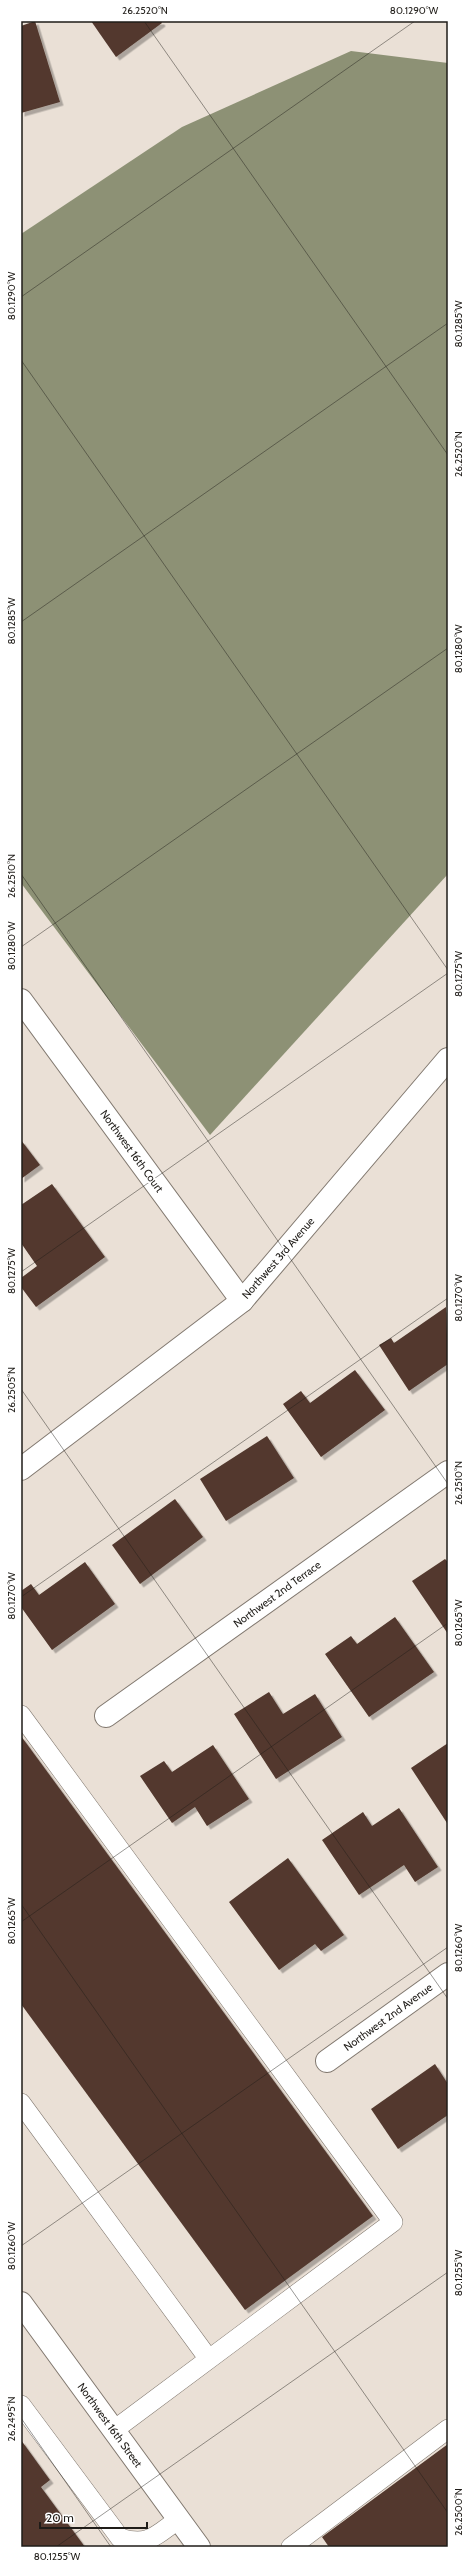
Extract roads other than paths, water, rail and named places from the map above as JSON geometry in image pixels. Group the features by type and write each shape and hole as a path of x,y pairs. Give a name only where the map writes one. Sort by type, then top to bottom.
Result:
{"street":[{"name":"Northwest 16th Court","path":"21,1000 242,1301"},
{"name":"Northwest 3rd Avenue","path":"21,1469 242,1301 448,1059"},
{"name":"Northwest 2nd Terrace","path":"106,1716 448,1472"},
{"name":"Northwest 2nd Avenue","path":"327,2061 448,1974"},
{"name":"Northwest 16th Street","path":"21,2303 199,2547"}],"lane":[{"path":"21,1715 392,2222 208,2358 114,2430"},
{"path":"21,2103 208,2358"},
{"path":"21,2405 120,2538 135,2543 149,2540 179,2519"},
{"path":"291,2547 448,2428"}]}
